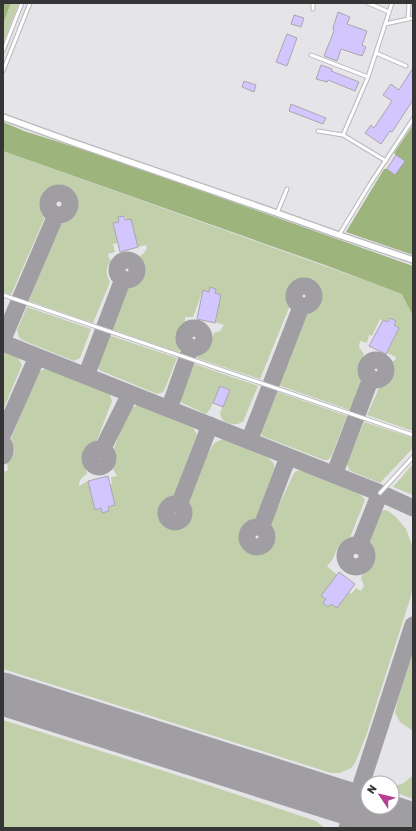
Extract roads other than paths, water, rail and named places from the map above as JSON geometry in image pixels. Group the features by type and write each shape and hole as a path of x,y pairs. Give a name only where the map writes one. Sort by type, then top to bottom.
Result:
{"street":[{"path":"3,117 76,144 413,260"}],"lane":[{"path":"3,51 22,3"},
{"path":"3,71 30,3"},
{"path":"313,3 313,8"},
{"path":"368,3 389,12"},
{"path":"343,135 368,76 392,3"},
{"path":"408,19 409,3"},
{"path":"385,24 413,18"},
{"path":"376,53 406,66"},
{"path":"311,55 368,76"},
{"path":"339,235 413,119"},
{"path":"318,131 343,135 386,161"},
{"path":"277,212 287,189"},
{"path":"3,296 413,435"},
{"path":"380,493 413,457"}]}
